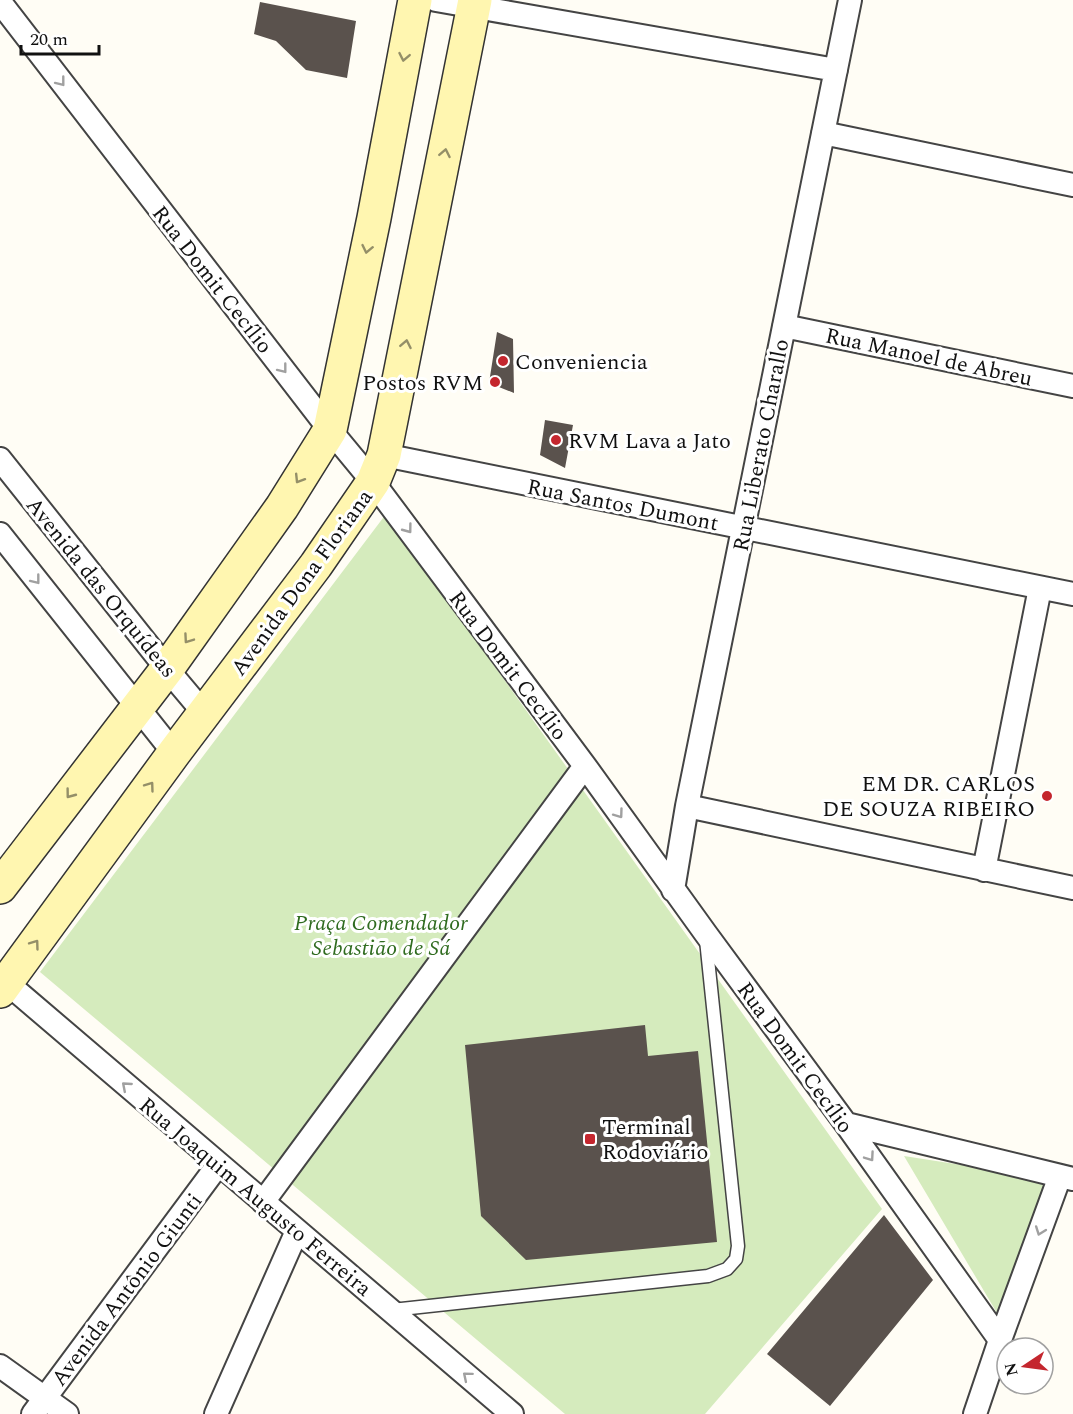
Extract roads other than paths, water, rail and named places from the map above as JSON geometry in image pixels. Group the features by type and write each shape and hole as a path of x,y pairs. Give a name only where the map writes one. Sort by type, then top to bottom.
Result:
{"main road":[{"path":"0,887 167,669 282,507 330,430 374,218 415,0"},
{"name":"Avenida Dona Floriana","path":"2,984 316,565 378,469 475,3"}],"street":[{"path":"436,0 475,3 836,70"},
{"name":"Rua Liberato Charallo","path":"673,890 687,806 850,0"},
{"name":"Rua Domit Cecílio","path":"0,2 330,430 378,469 673,890 846,1124 997,1336"},
{"path":"823,133 1073,185"},
{"name":"Rua Manoel de Abreu","path":"784,326 1073,386"},
{"name":"Avenida das Orquídeas","path":"0,459 204,713"},
{"name":"Rua Santos Dumont","path":"378,469 743,528 1073,594"},
{"name":"Avenida das Orquídeas","path":"0,534 174,753"},
{"path":"984,870 1040,588"},
{"path":"263,1202 585,766"},
{"path":"687,806 1073,888"},
{"name":"Rua Joaquim Augusto Ferreira","path":"2,984 512,1414"},
{"path":"846,1124 1066,1177 1002,1336"},
{"name":"Avenida Antônio Giunti","path":"39,1406 218,1165"},
{"path":"216,1414 297,1231"},
{"path":"975,1414 995,1355"},
{"path":"0,1366 39,1406 67,1414"}],"lane":[{"path":"390,1311 708,1276 727,1269 736,1259 738,1246 732,1178 706,934"}],"place":[{"name":"Conveniencia","path":"503,361"},
{"name":"Postos RVM","path":"495,382"},
{"name":"RVM Lava a Jato","path":"556,440"},
{"name":"EM DR. CARLOS DE SOUZA RIBEIRO","path":"1047,796"},
{"name":"Terminal Rodoviário","path":"590,1139"}],"park label":[{"name":"Praça Comendador Sebastião de Sá","path":"381,934"}]}
